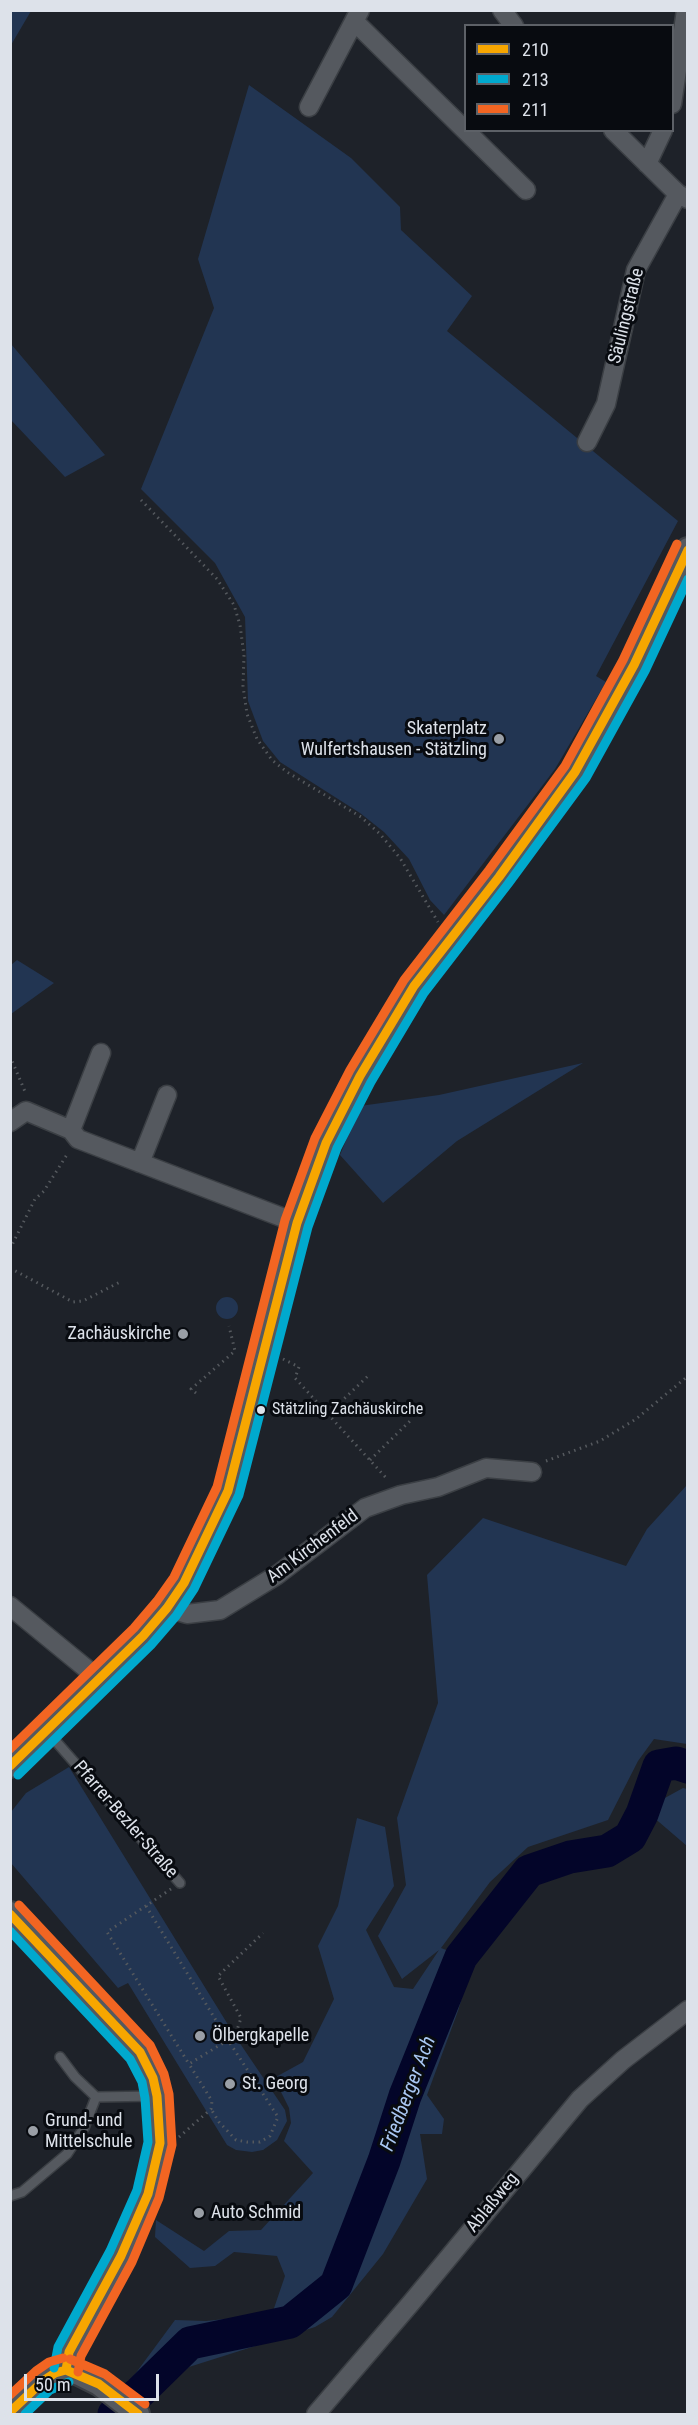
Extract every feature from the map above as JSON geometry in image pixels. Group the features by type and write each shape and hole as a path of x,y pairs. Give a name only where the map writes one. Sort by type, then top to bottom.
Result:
{"street":[{"path":"502,10 512,24"},
{"path":"674,91 686,10"},
{"path":"309,107 358,16 464,126"},
{"path":"470,132 526,190"},
{"path":"614,132 683,196"},
{"path":"647,164 662,132"},
{"name":"Säulingstraße","path":"587,442 606,404 636,270 683,196"},
{"path":"10,1766 143,1636 167,1608 184,1583 228,1491 297,1223 326,1143 360,1076 414,986 450,942 575,772 634,665 687,549"},
{"path":"74,1135 101,1053"},
{"path":"140,1163 167,1095"},
{"path":"10,1122 26,1111 74,1135 140,1163 297,1223"},
{"name":"Am Kirchenfeld","path":"167,1608 187,1614 220,1610 277,1575 365,1508 401,1495 438,1487 486,1468 529,1471"},
{"path":"10,1606 99,1679"},
{"path":"10,1913 140,2052 153,2078 157,2096 160,2143 148,2194 121,2256 69,2352 66,2370"},
{"name":"Ablaßweg","path":"316,2415 580,2099 623,2060 687,2010"},
{"path":"10,2412 43,2381 55,2373 66,2370 79,2374 129,2407"}],"lane":[{"name":"Pfarrer-Bezler-Straße","path":"46,1730 180,1883"},
{"path":"60,2057 75,2077 96,2097 157,2096"},
{"path":"10,2196 22,2192 67,2154 84,2128 96,2097"}],"path":[{"path":"141,500 217,579 234,605 240,625 244,655 243,686 247,714 257,739 272,760 287,772 361,818 380,834 400,858 450,942"},
{"path":"10,1056 26,1093 26,1111"},
{"path":"10,1249 35,1199 44,1191 74,1135"},
{"path":"10,1268 73,1302 83,1300 120,1282"},
{"path":"196,1394 191,1389 235,1351 230,1326"},
{"path":"275,1354 299,1367 295,1378 401,1495"},
{"path":"327,1415 368,1376"},
{"path":"529,1471 531,1466 600,1441 636,1419 687,1376"},
{"path":"370,1460 410,1421"},
{"path":"146,1906 278,2117 270,2136 260,2142 236,2140 219,2122 211,2109 212,2101 107,1932 180,1883"},
{"path":"189,2064 235,2036 241,2018 218,1976 263,1933"},
{"path":"179,2136 211,2109"}],"shaded area":[{"path":"10,11 31,11 11,45"},
{"path":"249,85 351,158 400,207 401,230 472,296 447,331 678,521 596,676 606,682 555,769 444,915 430,900 409,859 384,832 360,813 280,762 263,741 248,701 245,617 215,563 141,489 214,308 198,259"},
{"path":"11,344 105,455 65,477 11,420"},
{"path":"17,960 54,983 11,1014 11,965"},
{"path":"583,1063 457,1141 383,1203 340,1155 360,1106 439,1095"},
{"path":"227,1297 235,1300 238,1308 235,1316 227,1319 219,1316 216,1308 219,1300"},
{"path":"687,1485 687,1744 654,1739 638,1761 608,1820 528,1847 490,1882 441,1948 473,1960 458,2011 427,2095 444,2119 442,2134 420,2134 427,2179 383,2254 332,2317 315,2327 189,2367 150,2401 127,2385 175,2320 206,2321 272,2314 285,2276 277,2256 234,2252 215,2266 190,2268 155,2237 156,2220 204,2251 229,2231 261,2230 313,2173 284,2141 291,2123 289,2108 274,2078 303,2062 334,1999 318,1946 338,1906 357,1818 385,1827 394,1886 366,1930 394,1987 413,1989 439,1950 402,1979 378,1936 406,1885 397,1818 438,1703 427,1575 483,1518 626,1566 647,1529"},
{"path":"69,1767 235,2036 285,2110 287,2121 277,2140 263,2150 252,2152 236,2150 227,2145 128,1983 118,1988 11,1863 11,1812 26,1793"},
{"path":"683,1788 687,1789 687,1846 652,1816 663,1799"}],"waterway":[{"name":"Friedberger Ach","path":"114,2414 190,2343 290,2322 336,2285 384,2161 405,2096 461,1957 529,1871 570,1857 607,1851 630,1837 642,1814 659,1766 676,1763 688,1767"}],"transit line":[{"name":"211","path":"10,1749 134,1628 174,1577 217,1487 285,1220 315,1138 350,1070 404,980 565,766 623,660 677,544"},
{"name":"210","path":"10,1766 143,1636 167,1608 184,1583 228,1491 297,1223 326,1143 360,1076 414,986 499,877 575,772 634,665 688,550"},
{"name":"213","path":"18,1775 151,1645 176,1616 194,1589 239,1495 308,1227 337,1148 371,1082 424,993 586,778 645,671 688,579"},
{"name":"211","path":"19,1905 150,2045 164,2074 169,2094 172,2145 159,2198 132,2262 81,2356 78,2372"},
{"name":"210","path":"10,1914 140,2052 153,2078 157,2096 160,2143 148,2194 121,2256 69,2352 66,2370"},
{"name":"213","path":"10,1931 130,2059 142,2082 145,2098 148,2142 137,2190 110,2251 58,2347 54,2368"},
{"name":"211","path":"10,2395 36,2371 49,2362 63,2358"},
{"name":"211","path":"70,2359 105,2374 145,2404"},
{"name":"210","path":"66,2370 99,2384 138,2414"},
{"name":"210","path":"10,2412 43,2381 55,2373 66,2370"},
{"name":"213","path":"25,2414 50,2390 69,2382"}],"place":[{"name":"Skaterplatz Wulfertshausen - Stätzling","path":"499,739"},
{"name":"Zachäuskirche","path":"183,1334"},
{"name":"Stätzling Zachäuskirche","path":"261,1410"},
{"name":"Ölbergkapelle","path":"200,2036"},
{"name":"St. Georg","path":"230,2084"},
{"name":"Grund- und Mittelschule","path":"33,2131"},
{"name":"Auto Schmid","path":"199,2213"}]}
